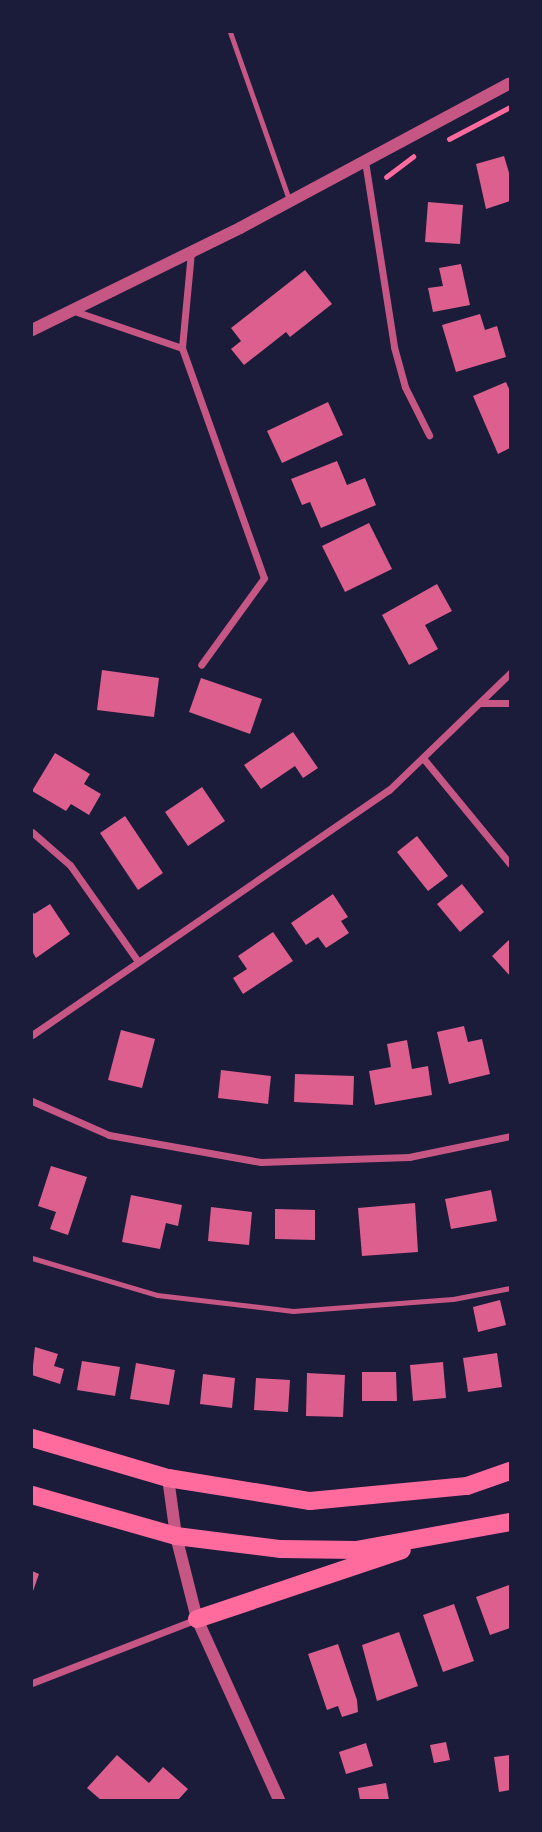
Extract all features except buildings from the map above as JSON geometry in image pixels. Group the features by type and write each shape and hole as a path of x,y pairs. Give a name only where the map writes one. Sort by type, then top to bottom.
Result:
{"highway":[{"path":"32,1438 168,1478 310,1502 467,1486 510,1471"},
{"path":"32,1495 176,1536 281,1549 356,1550 418,1543 510,1522"},
{"path":"197,1619 373,1563 418,1543"}],"street":[{"path":"33,329 77,312 510,83"},
{"path":"365,160 394,347 405,387 429,435"},
{"path":"191,252 181,348 264,578 201,665"},
{"path":"77,312 181,348"},
{"path":"32,1035 137,960 389,790 510,673"},
{"path":"480,703 510,703"},
{"path":"423,758 510,864"},
{"path":"32,832 69,864 137,960"},
{"path":"32,1101 108,1135 261,1162 409,1157 510,1136"},
{"path":"168,1478 176,1536 197,1619 279,1801"},
{"path":"32,1683 197,1619"}],"lane":[{"path":"230,32 289,202"},
{"path":"32,1258 158,1295 293,1311 453,1299 510,1287"}],"path":[{"path":"436,146 510,107"},
{"path":"386,177 424,152"}]}
